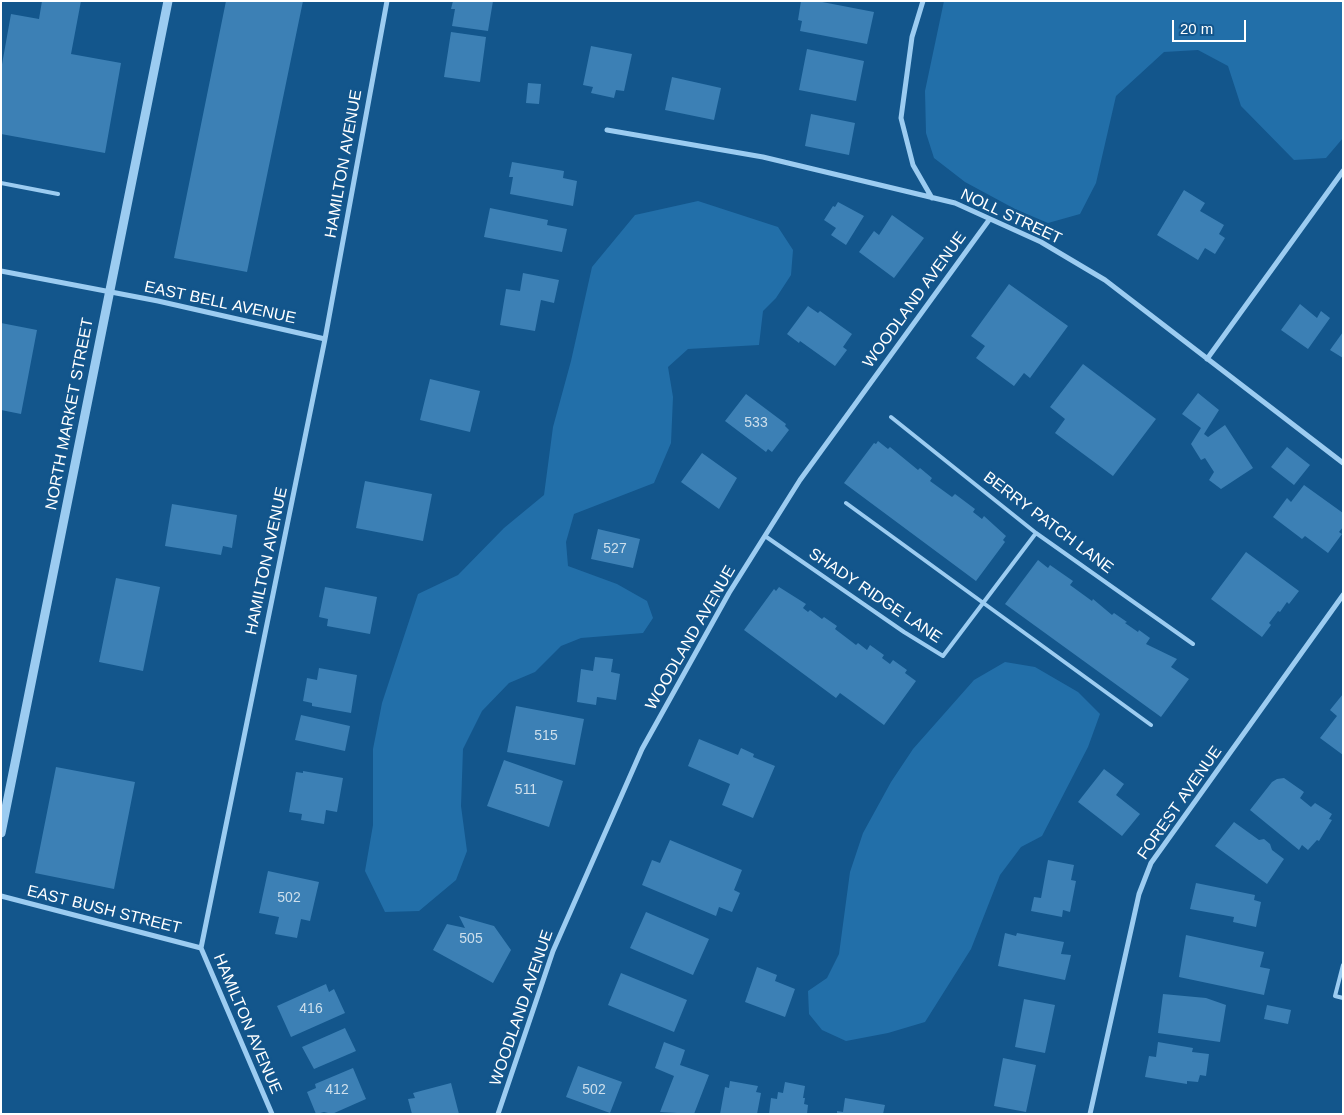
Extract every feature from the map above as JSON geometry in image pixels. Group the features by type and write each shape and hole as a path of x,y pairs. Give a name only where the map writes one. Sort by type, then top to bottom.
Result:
{"street":[{"name":"NORTH MARKET STREET","path":"1,833 168,1"},
{"name":"HAMILTON AVENUE","path":"272,1114 201,948 325,338 387,1"},
{"path":"923,1 912,37 901,118 913,165 932,198"},
{"name":"NOLL STREET","path":"607,130 763,157 955,203 1041,242 1105,280 1343,463"},
{"path":"1207,359 1343,172"},
{"name":"WOODLAND AVENUE","path":"498,1114 553,951 642,750 729,593 800,480 989,220"},
{"name":"EAST BELL AVENUE","path":"1,271 110,292 325,338"},
{"name":"FOREST AVENUE","path":"1090,1114 1139,894 1151,863 1343,595"},
{"name":"EAST BUSH STREET","path":"1,896 201,948"}],"lane":[{"path":"1,183 58,194"},
{"name":"BERRY PATCH LANE","path":"891,418 1036,532 1193,644"},
{"path":"846,503 1151,725"},
{"name":"SHADY RIDGE LANE","path":"765,536 942,656 1036,532"},
{"path":"1343,965 1335,996 1343,998"}],"shaded area":[{"path":"944,1 1343,1 1343,138 1326,158 1294,160 1241,106 1228,66 1198,50 1164,52 1116,96 1096,183 1080,214 1048,223 1015,209 965,182 934,158 926,133 925,91"},
{"path":"698,201 778,227 793,250 791,275 776,298 763,311 759,345 688,349 668,367 673,397 671,443 654,483 574,514 566,542 568,566 617,584 647,601 653,618 643,633 581,638 561,646 535,672 509,683 482,711 463,749 461,806 467,851 456,880 419,911 385,912 365,871 373,825 373,749 382,703 418,594 458,575 504,528 544,495 553,427 571,361 592,267 635,215"},
{"path":"1005,662 1035,667 1078,692 1100,714 1088,747 1042,836 1021,847 1000,875 971,949 925,1022 888,1033 846,1041 822,1030 809,1014 808,991 827,978 839,954 850,872 863,833 891,782 913,749 974,680"}],"building":[{"path":"42,1 81,1 71,54 121,63 105,153 1,134 1,70 11,14 39,19"},
{"path":"226,1 303,1 247,272 174,258"},
{"path":"453,1 493,1 488,31 452,26 455,9 451,9"},
{"path":"801,1 817,1 874,12 867,44 800,31 802,21 798,20"},
{"path":"451,32 486,37 480,82 444,77"},
{"path":"591,46 632,54 624,91 616,90 614,98 591,93 593,87 583,85"},
{"path":"807,49 864,61 856,101 799,90"},
{"path":"672,77 721,88 714,120 665,110"},
{"path":"528,83 541,84 539,104 526,103"},
{"path":"811,114 855,123 849,155 805,146"},
{"path":"512,162 564,171 563,178 577,181 573,206 510,194 513,177 509,177"},
{"path":"1184,190 1205,203 1200,211 1224,225 1219,234 1225,238 1215,254 1205,248 1198,260 1157,235"},
{"path":"838,202 864,216 846,245 831,235 836,228 824,220"},
{"path":"490,208 548,220 547,225 567,229 562,252 484,237"},
{"path":"892,215 924,238 894,278 859,252 874,231 879,235"},
{"path":"523,273 559,280 554,303 541,300 535,331 500,325 506,289 520,291"},
{"path":"1009,284 1068,326 1030,378 1024,373 1014,386 976,358 985,346 971,336"},
{"path":"1300,304 1317,318 1321,311 1330,318 1308,349 1281,330"},
{"path":"808,306 818,313 820,311 852,334 843,347 847,350 835,366 787,334"},
{"path":"1,323 37,330 21,414 1,410"},
{"path":"1343,332 1343,358 1330,350"},
{"path":"1083,364 1156,419 1113,476 1055,433 1065,419 1050,407"},
{"path":"430,379 480,391 470,432 420,420"},
{"path":"1198,393 1219,410 1204,434 1208,437 1225,425 1253,468 1221,489 1209,480 1214,472 1205,458 1201,460 1191,444 1201,428 1182,414"},
{"path":"746,394 786,424 785,426 789,430 772,452 768,449 766,452 725,421"},
{"path":"878,441 888,449 890,447 918,470 920,468 932,478 930,481 952,497 955,494 975,509 973,512 982,519 984,516 1006,536 1003,540 1005,542 976,581 844,483 874,443 876,444"},
{"path":"1287,447 1310,465 1294,485 1271,467"},
{"path":"702,453 737,478 719,509 681,482"},
{"path":"365,481 432,494 423,541 356,528"},
{"path":"1304,485 1343,513 1343,527 1339,532 1342,534 1328,553 1305,536 1302,539 1273,517 1287,498 1291,502"},
{"path":"172,504 237,515 232,548 223,546 221,555 165,546"},
{"path":"598,529 640,539 633,568 591,559"},
{"path":"1246,552 1299,591 1289,604 1287,602 1280,612 1278,611 1262,637 1211,599"},
{"path":"1038,560 1048,568 1050,565 1073,581 1070,585 1092,601 1093,599 1112,615 1114,613 1127,622 1125,623 1150,638 1146,644 1177,659 1171,667 1189,679 1161,717 1005,604"},
{"path":"116,578 160,587 143,671 99,662"},
{"path":"325,587 377,597 370,634 327,626 328,619 319,617"},
{"path":"779,587 806,604 803,608 808,612 810,610 822,619 824,617 837,626 835,629 856,645 858,643 867,650 870,645 884,655 882,658 890,664 893,660 907,670 905,673 916,681 884,725 840,693 836,698 744,630 774,589 776,591"},
{"path":"595,657 613,659 611,672 620,674 616,700 597,697 596,705 577,702 581,669 593,671"},
{"path":"319,668 357,675 351,713 312,706 312,703 303,701 307,678 317,680"},
{"path":"1343,694 1343,755 1320,738 1337,716 1330,710"},
{"path":"516,706 584,719 575,765 507,752"},
{"path":"301,715 350,726 345,751 295,740"},
{"path":"699,739 738,755 741,748 754,754 753,757 775,766 753,818 722,805 730,784 688,766"},
{"path":"504,760 563,781 549,827 487,806"},
{"path":"56,767 135,782 114,889 35,873"},
{"path":"1104,769 1124,784 1116,795 1140,814 1122,836 1078,802"},
{"path":"303,771 343,778 337,812 326,810 324,824 301,820 302,814 289,812 296,772 303,773"},
{"path":"1284,778 1304,792 1300,798 1311,807 1315,803 1332,814 1329,819 1332,820 1319,841 1317,840 1308,850 1302,845 1299,850 1250,810 1272,782"},
{"path":"1234,822 1259,840 1264,839 1270,844 1272,850 1284,859 1267,884 1215,846"},
{"path":"670,840 742,870 734,890 740,893 732,912 719,907 716,916 642,885 652,860 660,863"},
{"path":"1048,860 1074,865 1071,880 1076,881 1070,912 1063,910 1062,917 1031,911 1034,897 1041,898"},
{"path":"268,871 319,882 310,921 301,919 297,938 275,934 279,917 259,913"},
{"path":"1196,883 1255,895 1254,900 1261,902 1256,927 1233,922 1234,917 1190,909"},
{"path":"646,912 709,939 693,975 630,948"},
{"path":"459,916 494,926 511,950 493,983 433,950 447,924 465,928"},
{"path":"1005,933 1016,936 1017,933 1064,942 1061,954 1071,955 1065,980 998,966"},
{"path":"1186,935 1264,952 1260,967 1270,969 1264,995 1179,977"},
{"path":"757,967 777,975 775,981 795,989 785,1017 745,1002"},
{"path":"621,973 687,1000 674,1032 608,1005"},
{"path":"326,984 329,992 334,989 345,1013 291,1037 277,1006"},
{"path":"1163,994 1206,998 1226,1005 1220,1042 1158,1033"},
{"path":"1024,999 1055,1005 1045,1053 1015,1047"},
{"path":"1267,1005 1291,1010 1288,1024 1264,1019"},
{"path":"345,1028 356,1051 314,1069 302,1047"},
{"path":"664,1042 685,1050 680,1065 709,1075 694,1114 660,1112 674,1076 655,1068"},
{"path":"1158,1042 1193,1048 1192,1052 1209,1054 1206,1076 1200,1075 1198,1082 1187,1081 1187,1084 1145,1077 1149,1056 1156,1057"},
{"path":"1003,1058 1036,1065 1026,1112 994,1106"},
{"path":"578,1066 622,1082 610,1113 566,1097"},
{"path":"353,1068 366,1099 332,1114 324,1112 316,1114 307,1092 316,1088 315,1084"},
{"path":"730,1081 758,1086 756,1092 761,1093 757,1114 720,1114 725,1087 729,1088"},
{"path":"785,1082 805,1086 803,1098 805,1098 804,1104 808,1105 807,1114 769,1114 771,1098 777,1099 778,1092 783,1093"},
{"path":"451,1083 459,1114 412,1114 408,1099 415,1098 413,1093"},
{"path":"845,1098 885,1105 883,1114 837,1114 837,1111 843,1112"}]}
